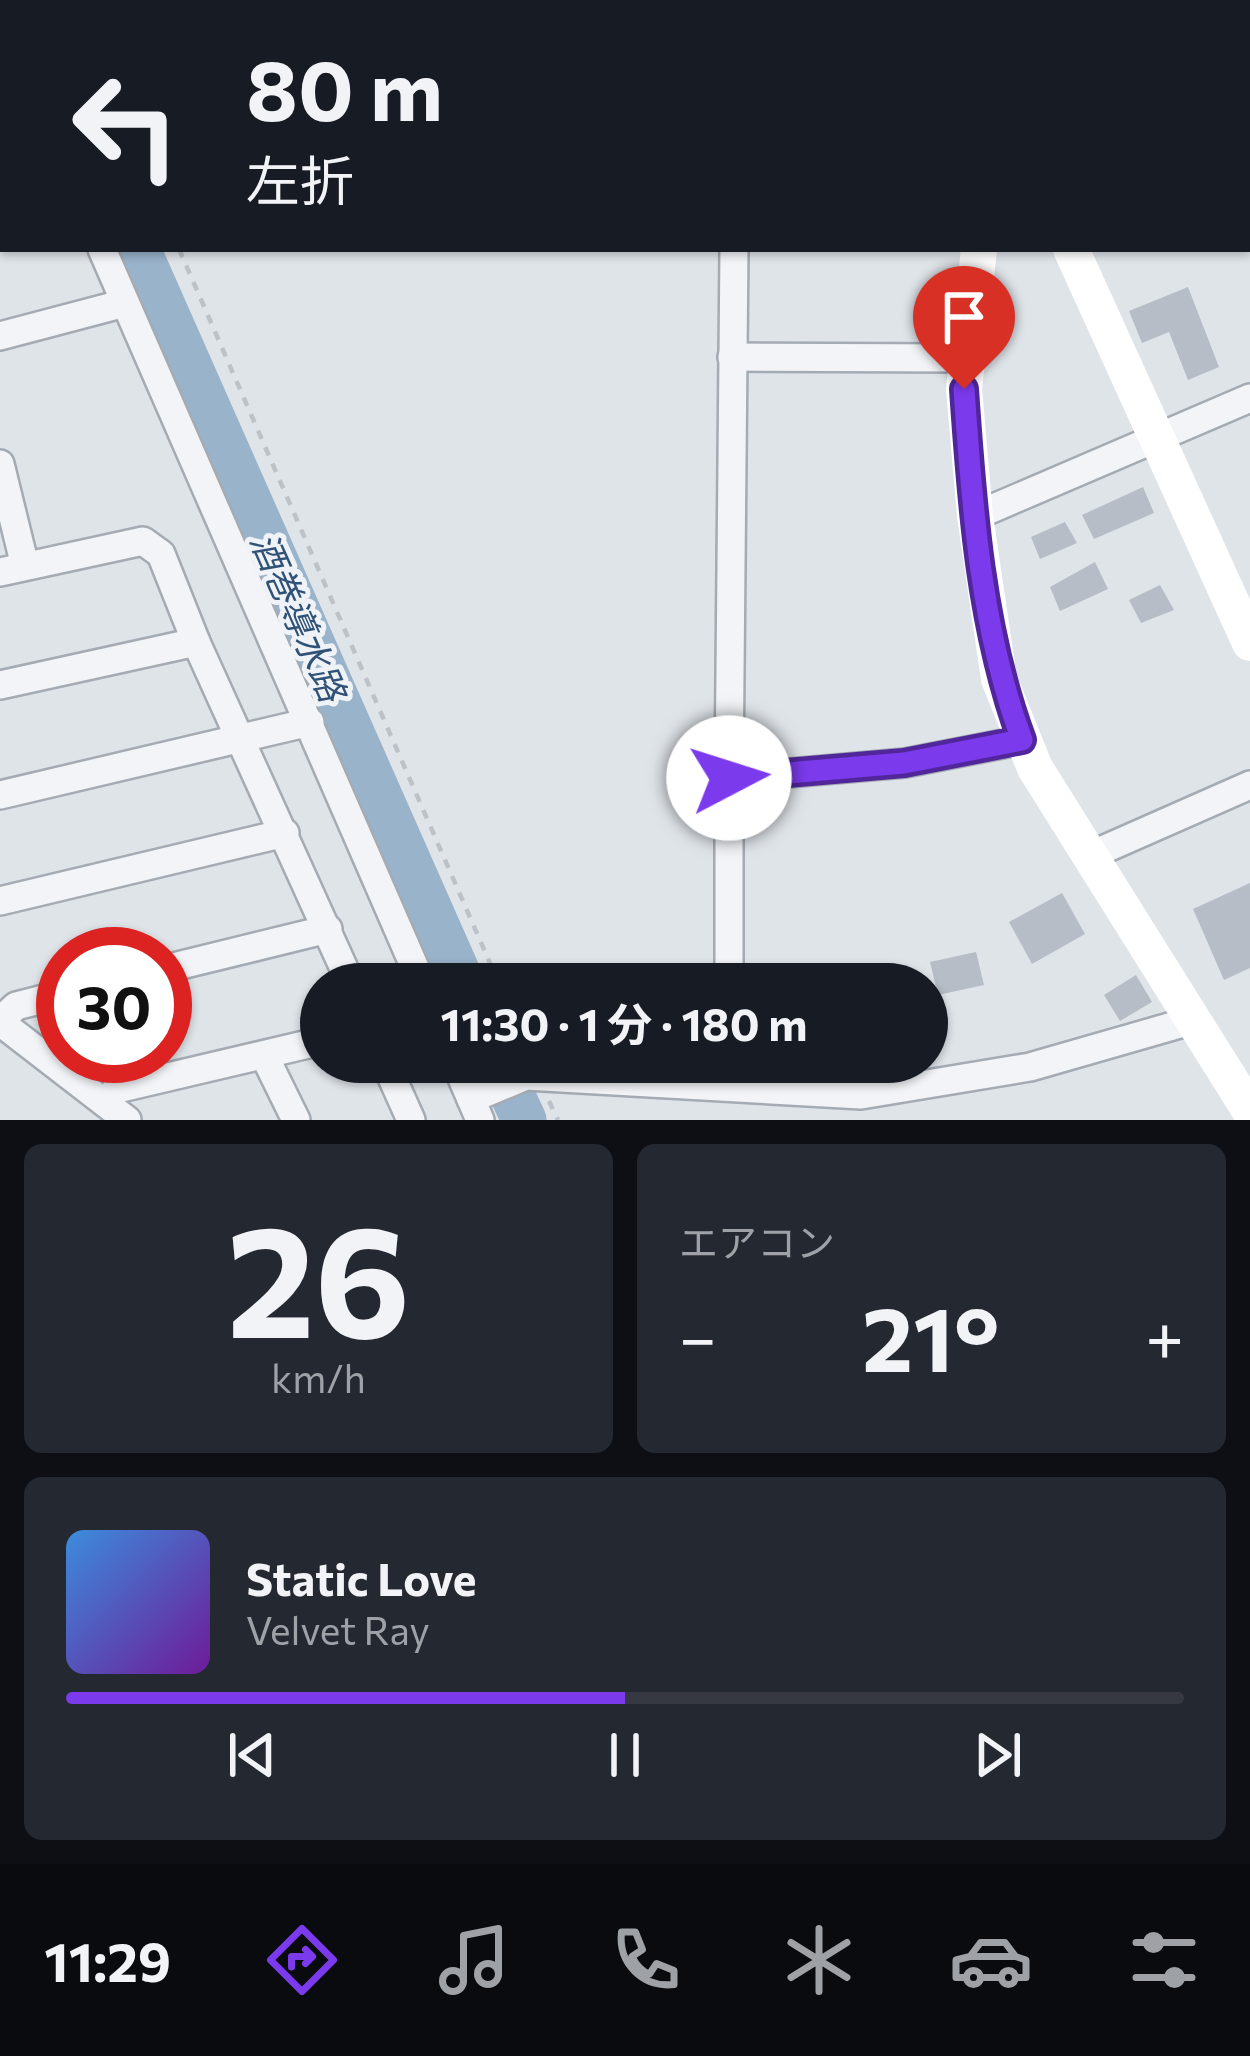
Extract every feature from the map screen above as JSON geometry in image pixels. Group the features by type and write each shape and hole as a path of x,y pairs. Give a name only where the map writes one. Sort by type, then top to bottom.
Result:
{"street":[{"path":"103,252 413,963"},
{"path":"729,963 734,252"},
{"path":"979,252 964,358 975,516 999,679 1022,740 1089,856 1250,1111"},
{"path":"1073,252 1250,643"},
{"path":"0,335 125,303"},
{"path":"732,357 964,358"},
{"path":"975,516 1250,398"},
{"path":"0,464 12,569 143,541 161,554 196,642 343,963"},
{"path":"0,685 196,642"},
{"path":"0,795 310,722"},
{"path":"729,778 904,763 1022,740"},
{"path":"1089,856 1250,785"},
{"path":"0,901 285,833"},
{"path":"192,962 328,929"},
{"path":"36,1001 16,1006 0,1021 127,1120"},
{"path":"948,1081 1030,1067 1190,1021"},
{"path":"104,1102 117,1089 300,1046"},
{"path":"265,1055 296,1120"},
{"path":"395,1083 412,1120"},
{"path":"474,1108 515,1083"},
{"path":"786,1083 861,1095 933,1083"}],"path":[{"path":"180,252 490,963"}],"building":[{"path":"1188,287 1219,367 1188,380 1169,332 1142,343 1129,311"},
{"path":"1143,487 1154,513 1094,539 1082,515"},
{"path":"1065,522 1077,543 1040,559 1031,537"},
{"path":"1095,562 1108,589 1060,611 1050,587"},
{"path":"1160,585 1174,610 1141,623 1129,600"},
{"path":"1250,883 1250,968 1224,980 1193,909"},
{"path":"1062,893 1085,934 1032,964 1009,922"},
{"path":"976,952 984,985 948,993 948,963 930,962"},
{"path":"1136,975 1152,1002 1120,1021 1104,995"}],"waterway":[{"name":"酒巻導水路","path":"139,252 454,963"},
{"name":"酒巻導水路","path":"507,1083 524,1120"}],"route":[{"path":"729,778 904,763 1022,740 999,679 975,516 964,389"}]}
